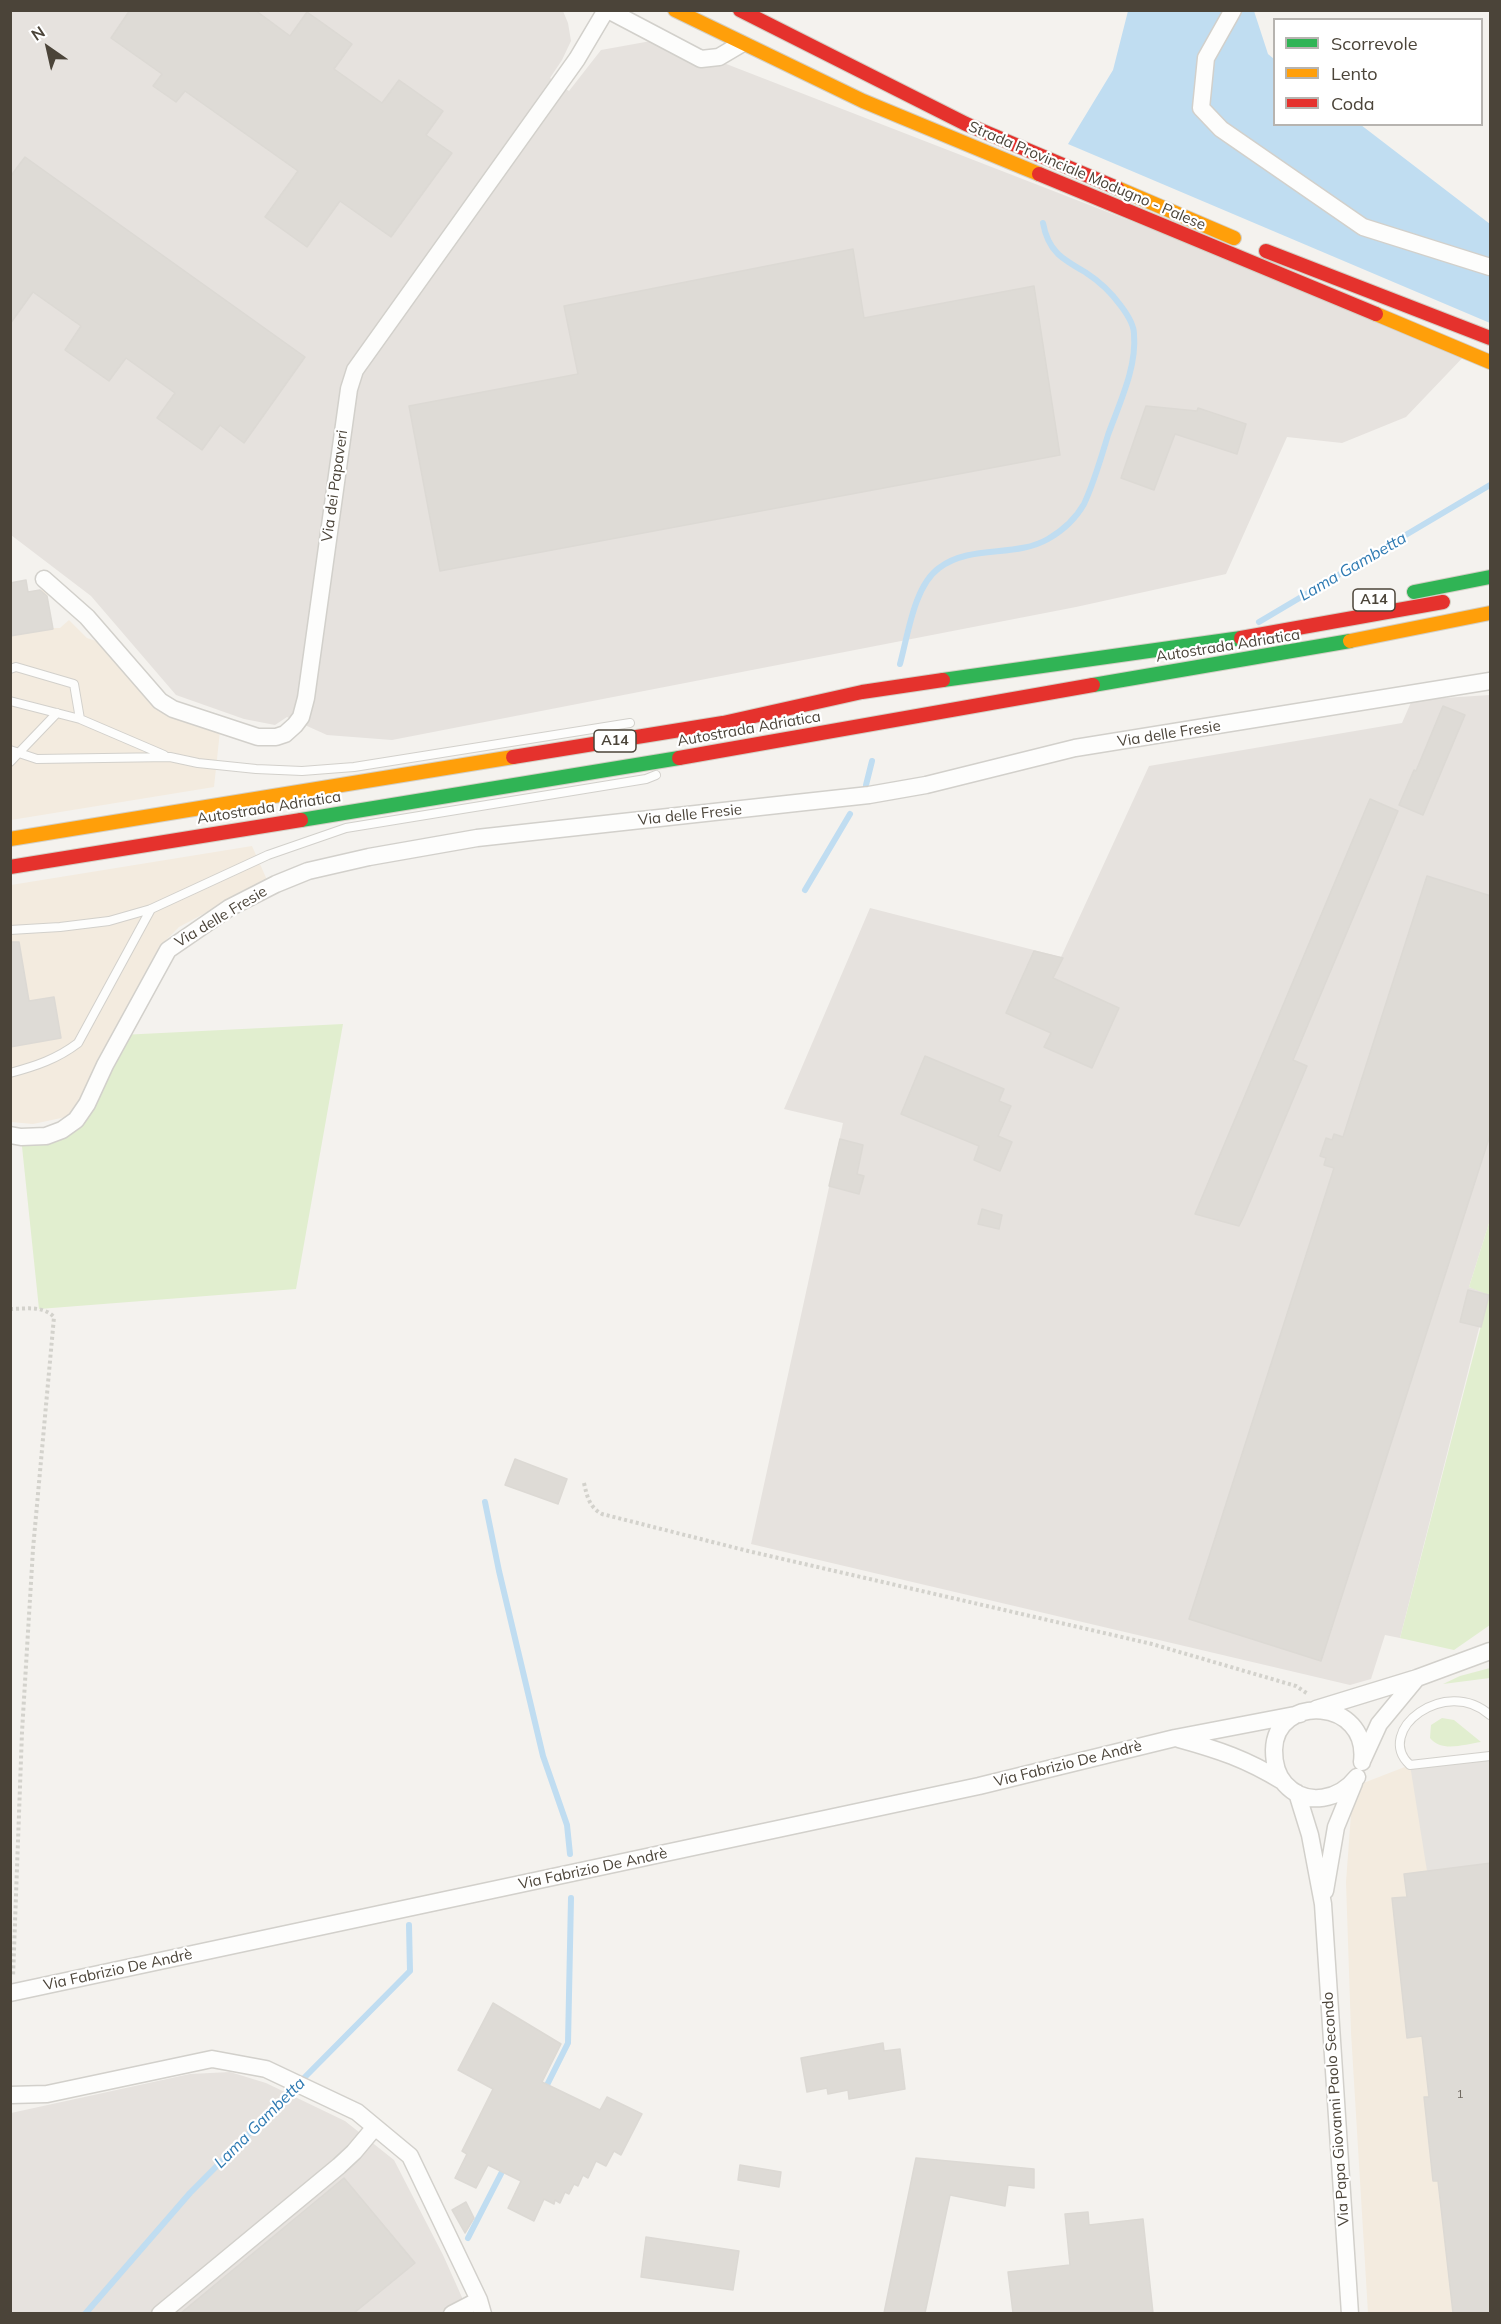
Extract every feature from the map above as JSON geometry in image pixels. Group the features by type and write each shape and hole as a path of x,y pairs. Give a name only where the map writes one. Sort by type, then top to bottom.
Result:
{"main road":[{"name":"Strada Provinciale Modugno - Palese","path":"675,10 741,44 873,105 1491,362"},
{"name":"Strada Provinciale Modugno - Palese","path":"740,10 966,124 1252,245 1491,338"},
{"name":"A14","path":"1398,595 1491,577"},
{"name":"Autostrada Adriatica","path":"10,839 723,723 862,692 1218,641 1258,631 1460,599"},
{"name":"A14","path":"1258,631 1294,615 1340,606"},
{"name":"Autostrada Adriatica","path":"10,867 729,750 1025,696 1316,648 1491,613"},
{"name":"A14","path":"1316,648 1444,636"}],"street":[{"path":"607,10 701,59 719,57 741,44"},
{"name":"Via dei Papaveri","path":"44,579 87,617 160,701 173,709 258,737 276,737 285,734 295,725 301,717 306,698 349,389 355,370 577,59 607,10"},
{"path":"1233,10 1206,58 1201,108 1221,129 1363,227 1491,267"},
{"name":"Via delle Fresie","path":"10,1135 46,1136 62,1130 76,1120 87,1104 105,1065 168,950 188,934 229,908 308,871 369,857 477,838 870,795 926,785 1075,748 1491,681"},
{"name":"Via Fabrizio De Andrè","path":"11,1992 979,1786 1175,1738 1306,1712 1418,1678 1491,1651"},
{"path":"1323,1904 1336,1827 1360,1769 1379,1724 1418,1678"},
{"path":"1175,1738 1228,1752 1257,1766 1290,1788 1310,1798 1324,1799 1338,1794 1350,1785 1360,1769 1362,1746 1358,1734 1349,1722 1330,1711 1306,1712 1281,1729 1274,1746 1274,1761 1290,1788 1310,1835 1323,1904"},
{"name":"Via Papa Giovanni Paolo Secondo","path":"1323,1904 1350,2313"},
{"path":"10,2095 47,2094 212,2059 266,2069 357,2112 410,2156 481,2307 452,2313"},
{"path":"160,2313 339,2166 375,2127"}],"lane":[{"path":"10,669 16,667 74,684 80,719"},
{"path":"10,701 80,719 170,757 198,763 256,769 313,770 354,767 638,722"},
{"path":"10,762 14,752 57,713"},
{"path":"671,721 723,723"},
{"path":"677,768 729,750"},
{"path":"14,752 37,759 170,757"},
{"path":"10,930 109,921 151,909 268,855 346,828 646,779 667,772"},
{"path":"10,1072 42,1064 63,1055 78,1042 151,909"},
{"path":"1472,1659 1491,1642"},
{"path":"1491,1715 1482,1707 1467,1701 1442,1701 1414,1715 1402,1732 1399,1750 1410,1765 1491,1756"}],"path":[{"path":"10,1309 39,1309 48,1311 54,1317 33,1549 22,1732 11,1992"},
{"path":"584,1483 588,1498 595,1510 602,1514 748,1551 1152,1644 1296,1686 1308,1693 1306,1712"}],"shaded area":[{"path":"10,11 563,11 571,41 550,78 569,91 601,50 662,39 1468,352 1406,417 1342,443 1287,437 1226,574 1076,607 392,740 327,735 287,717 275,725 244,719 176,695 91,596 11,535"},
{"path":"26,580 28,592 46,589 53,628 60,628 69,620 87,638 99,642 155,707 220,731 214,787 11,820 11,583"},
{"path":"1490,695 1490,1220 1469,1287 1488,1293 1400,1638 1385,1635 1371,1679 1350,1685 751,1544 843,1123 784,1109 870,908 1061,957 1149,766 1402,723 1412,700"},
{"path":"252,846 267,880 179,927 164,942 73,1112 66,1117 33,1124 11,1122 11,885"},
{"path":"1490,1757 1490,2313 1368,2313 1351,2032 1346,1882 1353,1787 1410,1765"},
{"path":"1490,1757 1490,1863 1427,1871 1410,1765"},
{"path":"230,2072 266,2083 345,2121 394,2160 443,2255 469,2313 11,2314 11,2113 190,2074"}],"green space":[{"path":"343,1024 296,1289 39,1309 21,1137 62,1130 121,1035"},
{"path":"1490,1220 1490,1625 1454,1650 1400,1638 1489,1295 1469,1287"},
{"path":"1490,1668 1490,1678 1443,1684 1460,1676"},
{"path":"1442,1718 1454,1720 1481,1742 1454,1746 1435,1743 1430,1738 1431,1725"}],"water":[{"path":"1128,11 1254,11 1268,54 1273,58 1273,126 1362,126 1490,224 1490,323 1068,144 1113,70"}],"building":[{"path":"130,10 255,10 290,36 307,12 352,44 334,69 382,103 399,80 443,111 426,135 452,153 391,237 340,201 307,247 265,217 298,171 185,91 176,102 153,86 162,74 111,38"},
{"path":"25,157 305,357 244,443 220,425 202,450 157,418 175,393 126,358 109,381 65,350 81,326 33,292 10,324 10,177"},
{"path":"853,249 864,318 1034,286 1060,455 440,571 409,406 578,374 564,306"},
{"path":"1146,406 1197,411 1198,408 1246,424 1237,454 1175,434 1154,490 1121,478"},
{"path":"26,580 28,592 40,590 47,596 53,629 10,636 10,583"},
{"path":"1443,706 1465,715 1423,815 1399,805"},
{"path":"1370,799 1398,811 1293,1060 1307,1066 1244,1216 1239,1226 1195,1214"},
{"path":"1427,876 1491,896 1491,1132 1321,1661 1189,1619 1334,1168 1324,1165 1326,1158 1320,1156 1326,1138 1332,1140 1334,1134 1343,1137"},
{"path":"10,942 19,942 29,1001 54,997 61,1038 10,1047"},
{"path":"1034,951 1063,958 1053,978 1119,1008 1092,1068 1044,1047 1051,1033 1006,1013"},
{"path":"925,1056 1004,1089 999,1101 1011,1106 998,1136 1012,1142 1000,1171 974,1160 979,1146 901,1114"},
{"path":"840,1139 863,1145 857,1174 864,1176 859,1194 829,1186"},
{"path":"982,1209 1002,1215 999,1229 978,1224"},
{"path":"1468,1290 1489,1295 1481,1327 1460,1322"},
{"path":"515,1459 567,1479 558,1504 505,1485"},
{"path":"1491,1863 1491,2313 1453,2313 1438,2181 1433,2181 1424,2097 1429,2097 1422,2036 1407,2038 1392,1898 1407,1897 1404,1874"},
{"path":"493,2003 561,2044 542,2082 600,2110 607,2097 642,2114 621,2155 614,2151 606,2166 596,2161 588,2178 583,2175 578,2186 574,2184 569,2194 565,2192 560,2203 555,2200 554,2204 544,2199 534,2221 508,2208 521,2181 488,2165 476,2188 455,2178 467,2154 462,2151 493,2089 458,2070"},
{"path":"883,2043 884,2051 900,2049 905,2089 849,2099 848,2090 828,2094 827,2088 807,2092 801,2058"},
{"path":"916,2158 1034,2169 1034,2188 1008,2185 1005,2206 950,2195 925,2313 884,2313"},
{"path":"740,2165 781,2172 779,2187 738,2180"},
{"path":"344,2178 415,2263 354,2313 181,2313"},
{"path":"466,2202 474,2218 465,2233 452,2210"},
{"path":"1088,2212 1089,2225 1143,2219 1153,2313 1013,2313 1008,2272 1070,2265 1065,2214"},
{"path":"646,2237 739,2251 733,2290 641,2277"}],"waterway":[{"path":"900,664 918,599 930,576 939,568 965,556 1035,545 1058,532 1077,514 1091,488 1126,386 1134,347 1134,330 1130,319 1104,287 1057,253 1048,241 1043,223"},
{"name":"Lama Gambetta","path":"1259,622 1490,485"},
{"path":"866,785 872,761"},
{"path":"805,890 850,814"},
{"path":"485,1502 543,1756 567,1825 570,1854"},
{"path":"544,2091 568,2043 571,1898"},
{"name":"Lama Gambetta","path":"85,2314 190,2193 410,1971 409,1925"},
{"path":"468,2238 505,2166"}],"traffic: fast":[{"path":"1414,592 1490,577"},
{"path":"943,680 1241,638"},
{"path":"1093,685 1350,641"},
{"path":"301,820 679,758"}],"traffic: slow":[{"path":"675,10 863,101 1039,174"},
{"path":"1117,188 1234,238"},
{"path":"1376,314 1490,362"},
{"path":"1350,641 1490,613"},
{"path":"10,839 513,757"}],"traffic: jam":[{"path":"740,10 966,124 1117,188"},
{"path":"1039,174 1376,314"},
{"path":"1266,251 1490,338"},
{"path":"1241,638 1443,602"},
{"path":"513,757 723,723 862,692 943,680"},
{"path":"679,758 1093,685"},
{"path":"10,867 301,820"}]}
